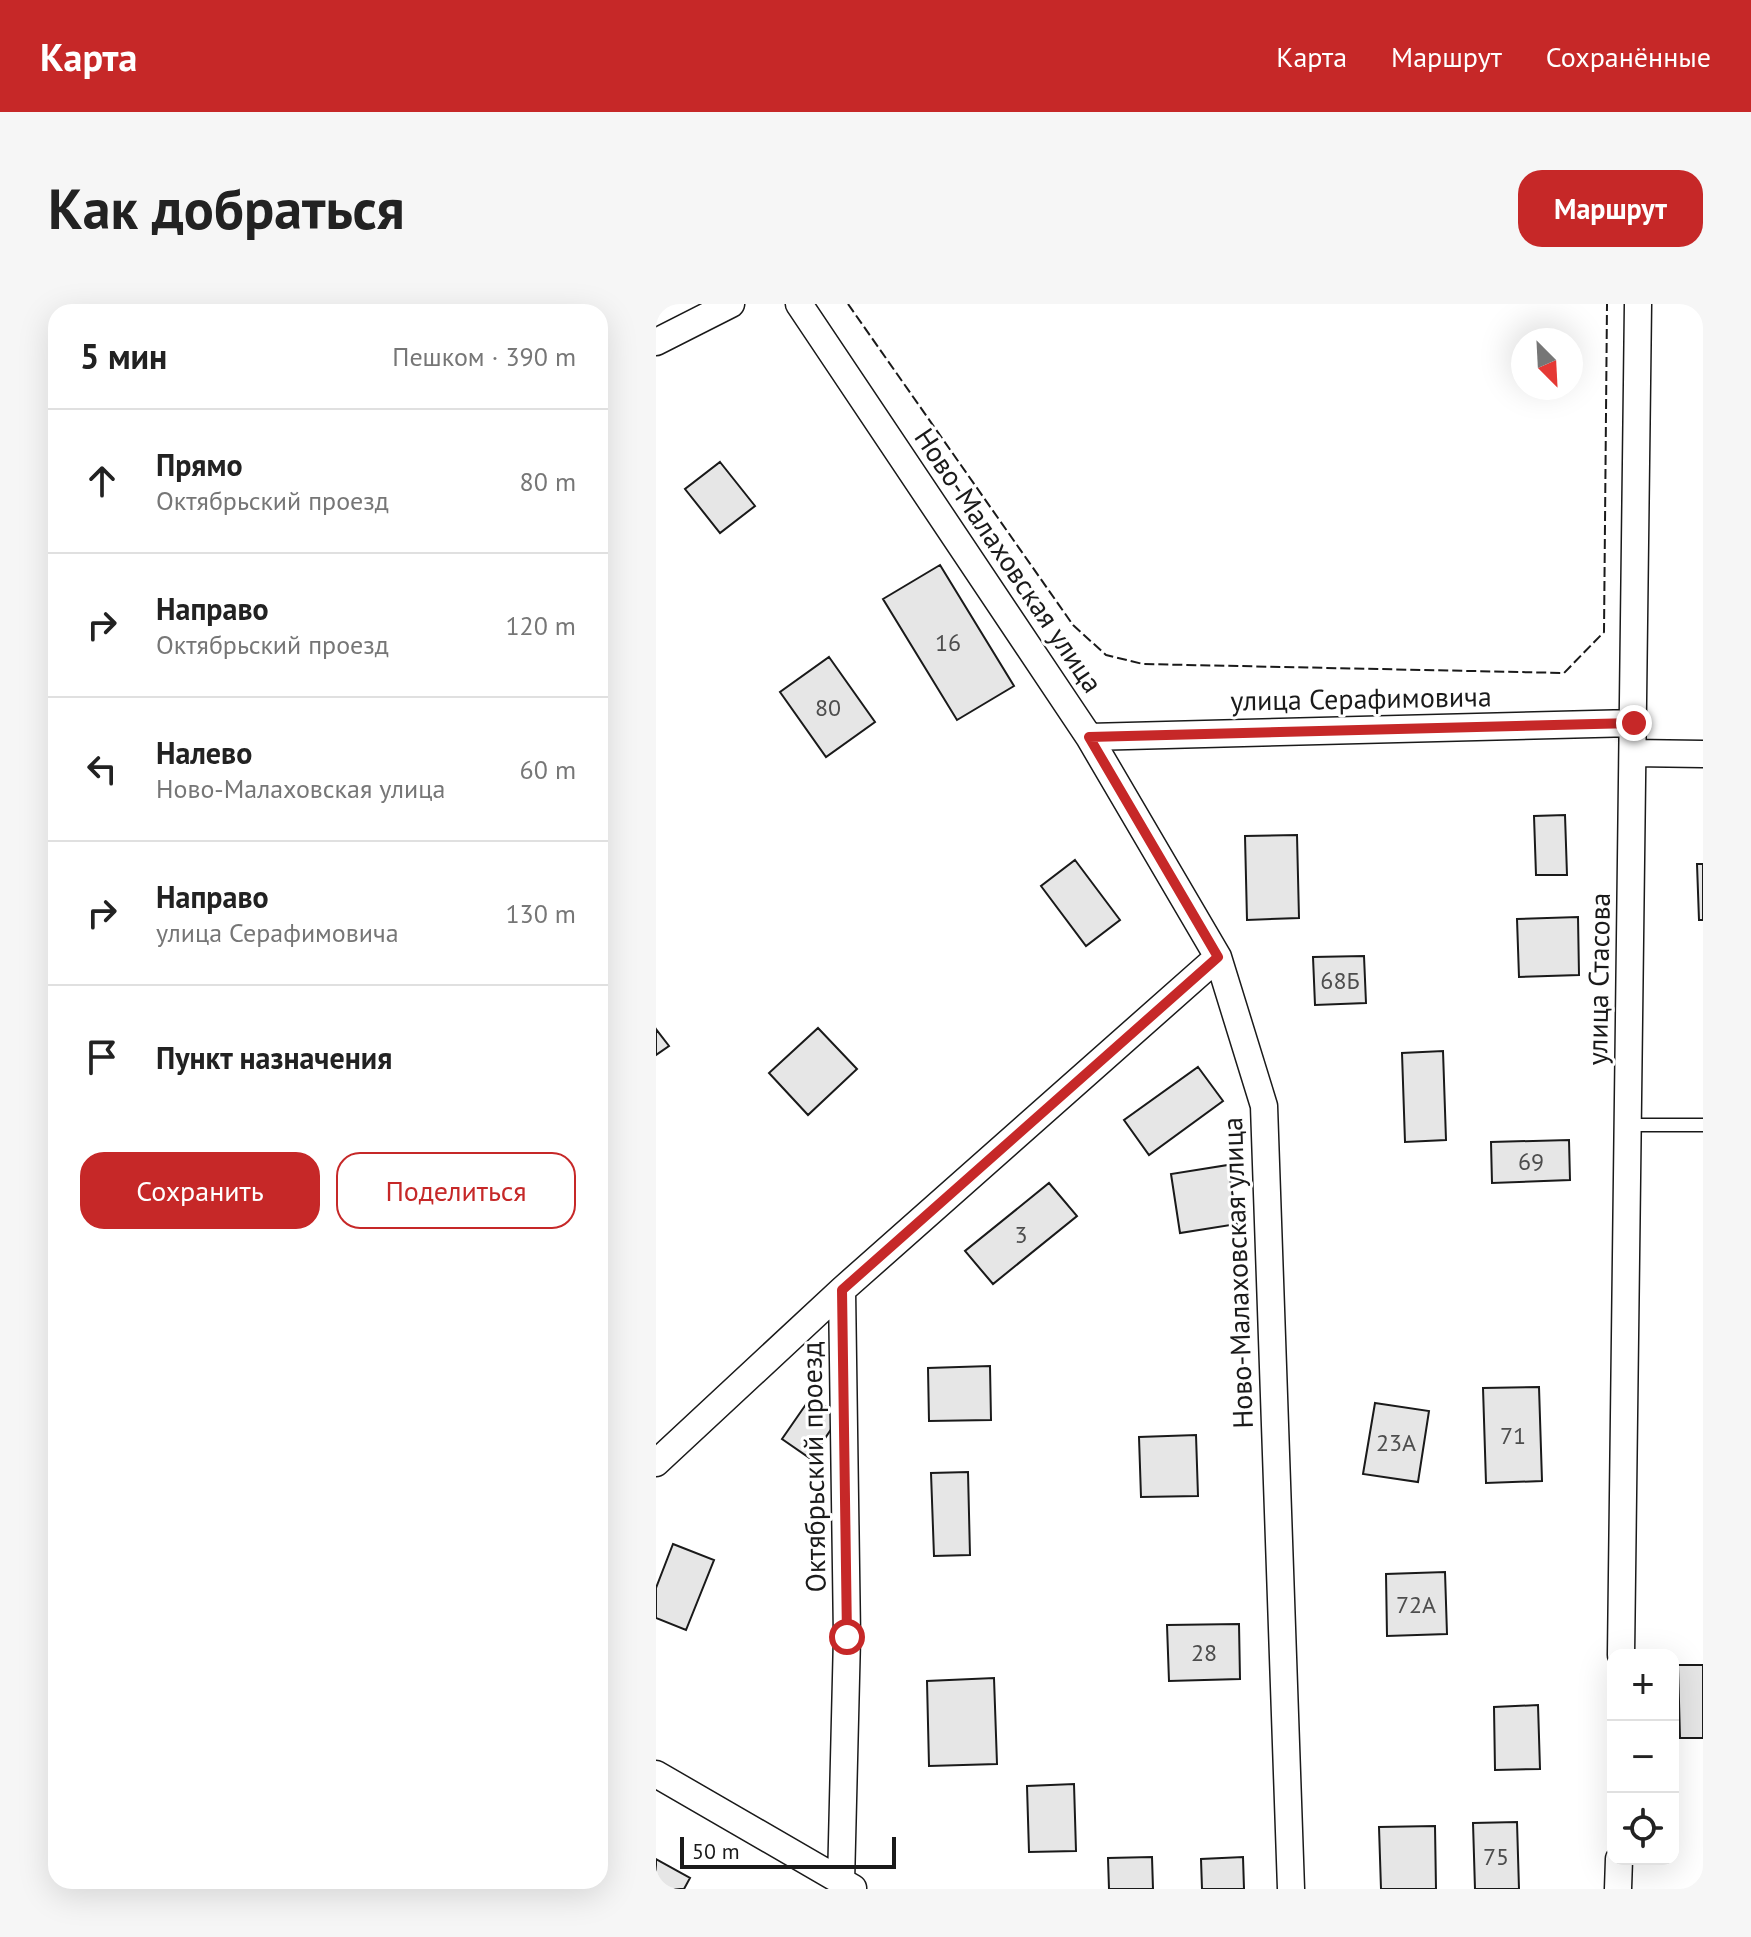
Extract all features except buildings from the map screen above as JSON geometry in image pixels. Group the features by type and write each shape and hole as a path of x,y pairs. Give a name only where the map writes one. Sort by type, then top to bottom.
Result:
{"street":[{"path":"656,342 731,304"},
{"name":"Ново-Малаховская улица","path":"799,304 1089,737 1218,957 1264,1106 1291,1889"},
{"name":"улица Стасова","path":"1621,1649 1638,304"},
{"name":"улица Серафимовича","path":"1089,737 1634,723"},
{"path":"1633,753 1703,754"},
{"name":"Октябрьский проезд","path":"656,1463 842,1290 1218,957"},
{"name":"Октябрьский проезд","path":"842,1290 848,1886"},
{"path":"656,1774 848,1886"},
{"path":"1618,1889 1619,1865"}],"lane":[{"path":"1628,1125 1703,1125"}],"fence":[{"path":"848,304 1073,625 1106,655 1143,664 1564,673 1604,632 1607,304"}],"route":[{"path":"847,1637 842,1290 1218,957 1089,737 1634,723"}]}
